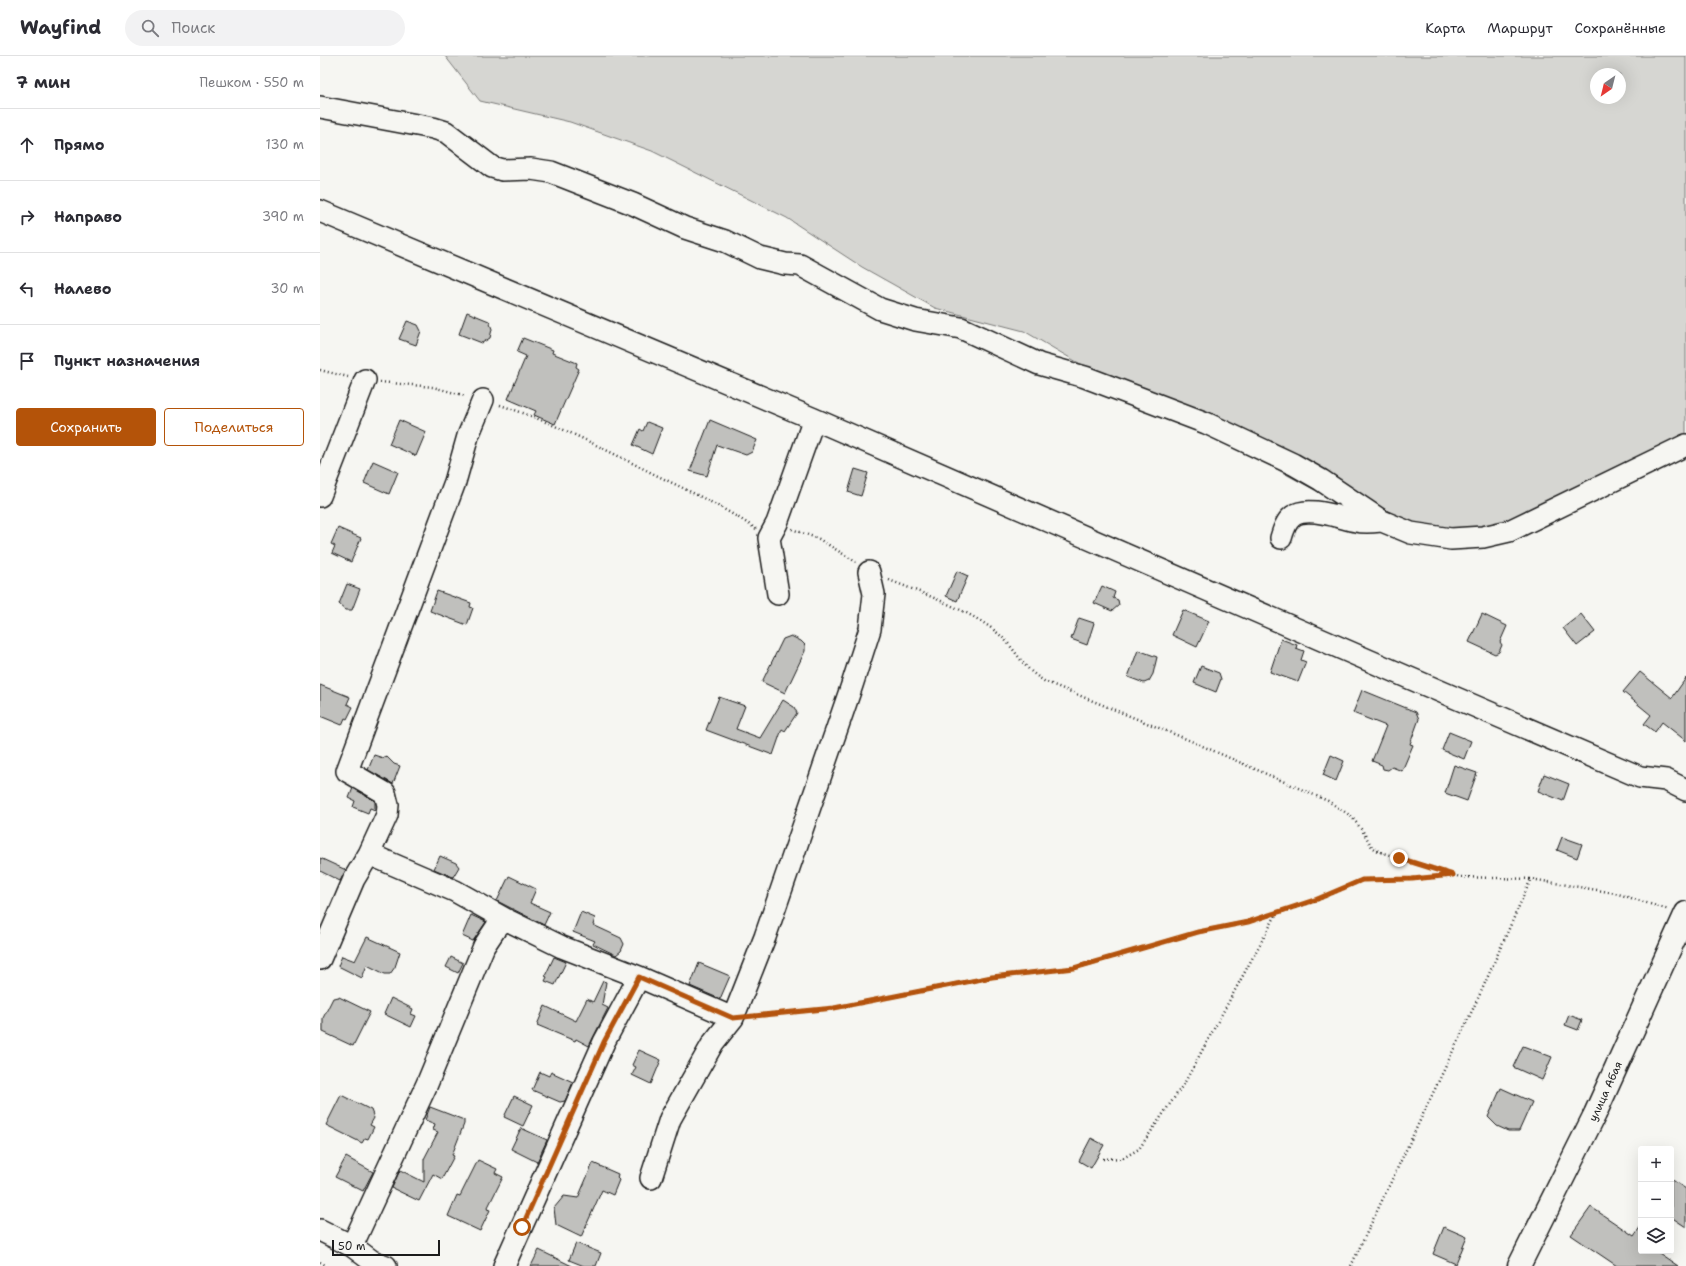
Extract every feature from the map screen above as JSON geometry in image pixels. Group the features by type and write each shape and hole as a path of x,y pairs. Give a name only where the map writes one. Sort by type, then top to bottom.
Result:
{"main road":[{"name":"улица Абая","path":"1519,1266 1595,1114 1686,915"}],"street":[{"path":"320,107 433,128 446,132 492,167 502,170 531,169 551,172 633,204 684,228 725,241 760,258 785,264 800,265 880,309 915,320 961,328 1039,364 1085,377 1117,391 1192,418 1293,464 1322,480 1382,521 1411,533 1451,539 1483,537 1509,531 1686,445"},
{"path":"320,211 814,419 1640,777 1666,780 1686,790"},
{"path":"320,496 365,380"},
{"path":"320,959 354,879 369,854 386,814 388,798 385,794 376,787 347,772 455,482 468,436 483,400"},
{"path":"778,594 773,530 814,419"},
{"path":"1281,538 1284,528 1292,516 1303,513 1339,516 1356,521 1382,521"},
{"path":"651,1178 670,1119 713,1043 733,1018 764,937 852,685 870,629 874,594 869,572"},
{"path":"369,854 456,890 505,919 562,947 639,977 733,1018"},
{"path":"352,1246 427,1084 484,946 496,928 505,919"},
{"path":"504,1266 604,1042 639,977"},
{"path":"320,1230 352,1246 372,1261 386,1266"}],"path":[{"path":"320,370 365,380 433,387 483,400 524,413 621,457 740,518 773,530 819,539 869,572 935,598 980,621 1001,636 1016,651 1027,668 1044,681 1191,741 1328,801 1351,816 1362,830 1372,847 1380,852 1460,877 1532,879 1615,893 1686,915"},
{"path":"733,1018 834,1008 992,977 1074,968 1198,932 1248,922 1315,900 1362,880 1412,879 1453,875"},
{"path":"1351,1266 1481,992 1532,879"},
{"path":"1103,1159 1123,1158 1139,1149 1185,1082 1277,913"},
{"path":"320,1262 327,1266"}],"shaded area":[{"path":"445,56 1686,56 1686,449 1576,504 1464,536 1348,508 1247,453 1118,386 1024,331 935,308 862,267 787,218 652,151 570,122 480,101"}],"building":[{"path":"467,312 489,321 492,329 490,338 482,343 459,334"},
{"path":"407,321 418,325 421,331 416,345 399,339"},
{"path":"523,338 553,350 552,353 577,363 576,367 579,369 555,424 534,415 536,411 508,399 526,356 517,352"},
{"path":"399,420 426,432 416,456 389,444"},
{"path":"710,420 757,440 752,452 746,455 717,445 707,476 690,471"},
{"path":"647,422 662,428 652,454 633,445 640,429 643,431"},
{"path":"373,461 398,472 389,494 364,483"},
{"path":"855,469 868,473 861,496 848,492"},
{"path":"338,528 361,538 351,562 332,553 335,546 331,544"},
{"path":"957,571 968,576 957,601 946,596"},
{"path":"347,584 360,589 352,610 346,610 339,604"},
{"path":"1102,586 1115,592 1113,598 1118,600 1119,605 1112,611 1094,603"},
{"path":"437,591 471,603 470,607 473,608 467,625 430,611"},
{"path":"1183,610 1209,621 1197,647 1172,635"},
{"path":"1482,614 1507,626 1500,642 1502,645 1499,652 1495,654 1469,642"},
{"path":"1581,614 1595,632 1577,646 1563,628"},
{"path":"1079,618 1094,623 1087,645 1071,639"},
{"path":"791,636 801,641 805,645 805,651 785,693 762,682 783,639"},
{"path":"1281,639 1297,645 1296,648 1304,651 1301,660 1306,662 1298,682 1270,672"},
{"path":"1138,650 1157,657 1153,674 1149,681 1144,683 1128,677"},
{"path":"1201,666 1219,673 1221,679 1216,692 1194,683"},
{"path":"1640,672 1672,698 1686,678 1686,741 1662,722 1655,732 1644,724 1651,715 1623,692"},
{"path":"320,685 350,697 347,704 353,707 342,725 320,716"},
{"path":"1362,690 1416,712 1419,719 1410,744 1413,745 1402,771 1392,767 1388,770 1383,769 1382,765 1372,761 1386,726 1353,713"},
{"path":"719,697 745,706 736,729 760,738 783,700 794,707 797,713 785,731 782,729 773,755 706,730"},
{"path":"1449,732 1471,741 1464,759 1442,750"},
{"path":"374,755 383,758 386,756 394,764 400,766 393,784 368,770"},
{"path":"1331,755 1344,761 1336,781 1323,775"},
{"path":"1454,765 1477,773 1467,801 1445,793"},
{"path":"1544,774 1569,784 1563,801 1538,791"},
{"path":"353,788 375,801 375,810 370,808 368,813 353,807 355,801 349,798"},
{"path":"1562,837 1582,844 1577,858 1557,850"},
{"path":"440,856 456,863 459,867 453,877 434,869"},
{"path":"320,858 346,870 340,881 320,871"},
{"path":"509,876 536,889 530,903 550,912 544,925 497,901"},
{"path":"581,912 595,918 593,925 621,938 624,944 621,951 616,955 593,944 595,941 573,932"},
{"path":"471,915 486,922 473,941 462,936"},
{"path":"367,937 400,952 395,967 390,974 385,974 367,965 362,978 338,966 342,956 355,961"},
{"path":"451,957 463,963 458,973 446,967"},
{"path":"554,957 566,962 555,985 545,981 547,977 545,976"},
{"path":"699,963 730,976 720,999 690,986"},
{"path":"603,981 606,982 602,1005 608,1008 589,1046 576,1039 575,1041 537,1025 545,1006 576,1021 587,999 593,1002"},
{"path":"339,997 370,1012 353,1046 323,1032 323,1018 333,998"},
{"path":"391,998 413,1009 411,1014 416,1016 411,1027 384,1014"},
{"path":"1569,1015 1582,1020 1578,1030 1565,1025"},
{"path":"1523,1046 1552,1057 1542,1080 1513,1067"},
{"path":"639,1050 661,1060 651,1084 632,1075 636,1067 632,1065"},
{"path":"540,1072 549,1076 551,1072 573,1082 565,1101 560,1102 532,1090"},
{"path":"1501,1088 1532,1102 1519,1131 1508,1131 1497,1126 1488,1117"},
{"path":"341,1095 371,1110 374,1118 370,1125 374,1127 368,1139 365,1138 362,1143 326,1125"},
{"path":"514,1096 533,1105 523,1126 504,1117"},
{"path":"430,1107 464,1120 464,1124 452,1155 454,1156 442,1179 433,1174 419,1201 392,1188 400,1170 424,1182 424,1159 438,1132 433,1130 435,1124 425,1120"},
{"path":"521,1128 547,1140 537,1162 511,1149"},
{"path":"1091,1138 1104,1145 1091,1168 1079,1161"},
{"path":"346,1157 373,1172 363,1191 335,1177"},
{"path":"478,1160 497,1169 495,1173 503,1177 487,1209 490,1210 480,1231 448,1216 457,1195 460,1196"},
{"path":"593,1163 618,1174 617,1178 619,1180 613,1195 602,1190 581,1237 556,1225 554,1208 564,1196 578,1198"},
{"path":"1674,1181 1686,1189 1686,1227 1674,1219"},
{"path":"1591,1207 1634,1236 1638,1230 1638,1254 1660,1254 1678,1266 1617,1266 1571,1235"},
{"path":"1444,1227 1467,1237 1456,1264 1433,1254"},
{"path":"576,1243 601,1253 596,1266 584,1266 569,1260"},
{"path":"539,1250 572,1266 531,1266"}],"route":[{"path":"522,1227 604,1042 639,977 733,1018 834,1008 992,977 1074,968 1198,932 1248,922 1315,900 1362,880 1412,879 1453,875 1399,858"}]}
